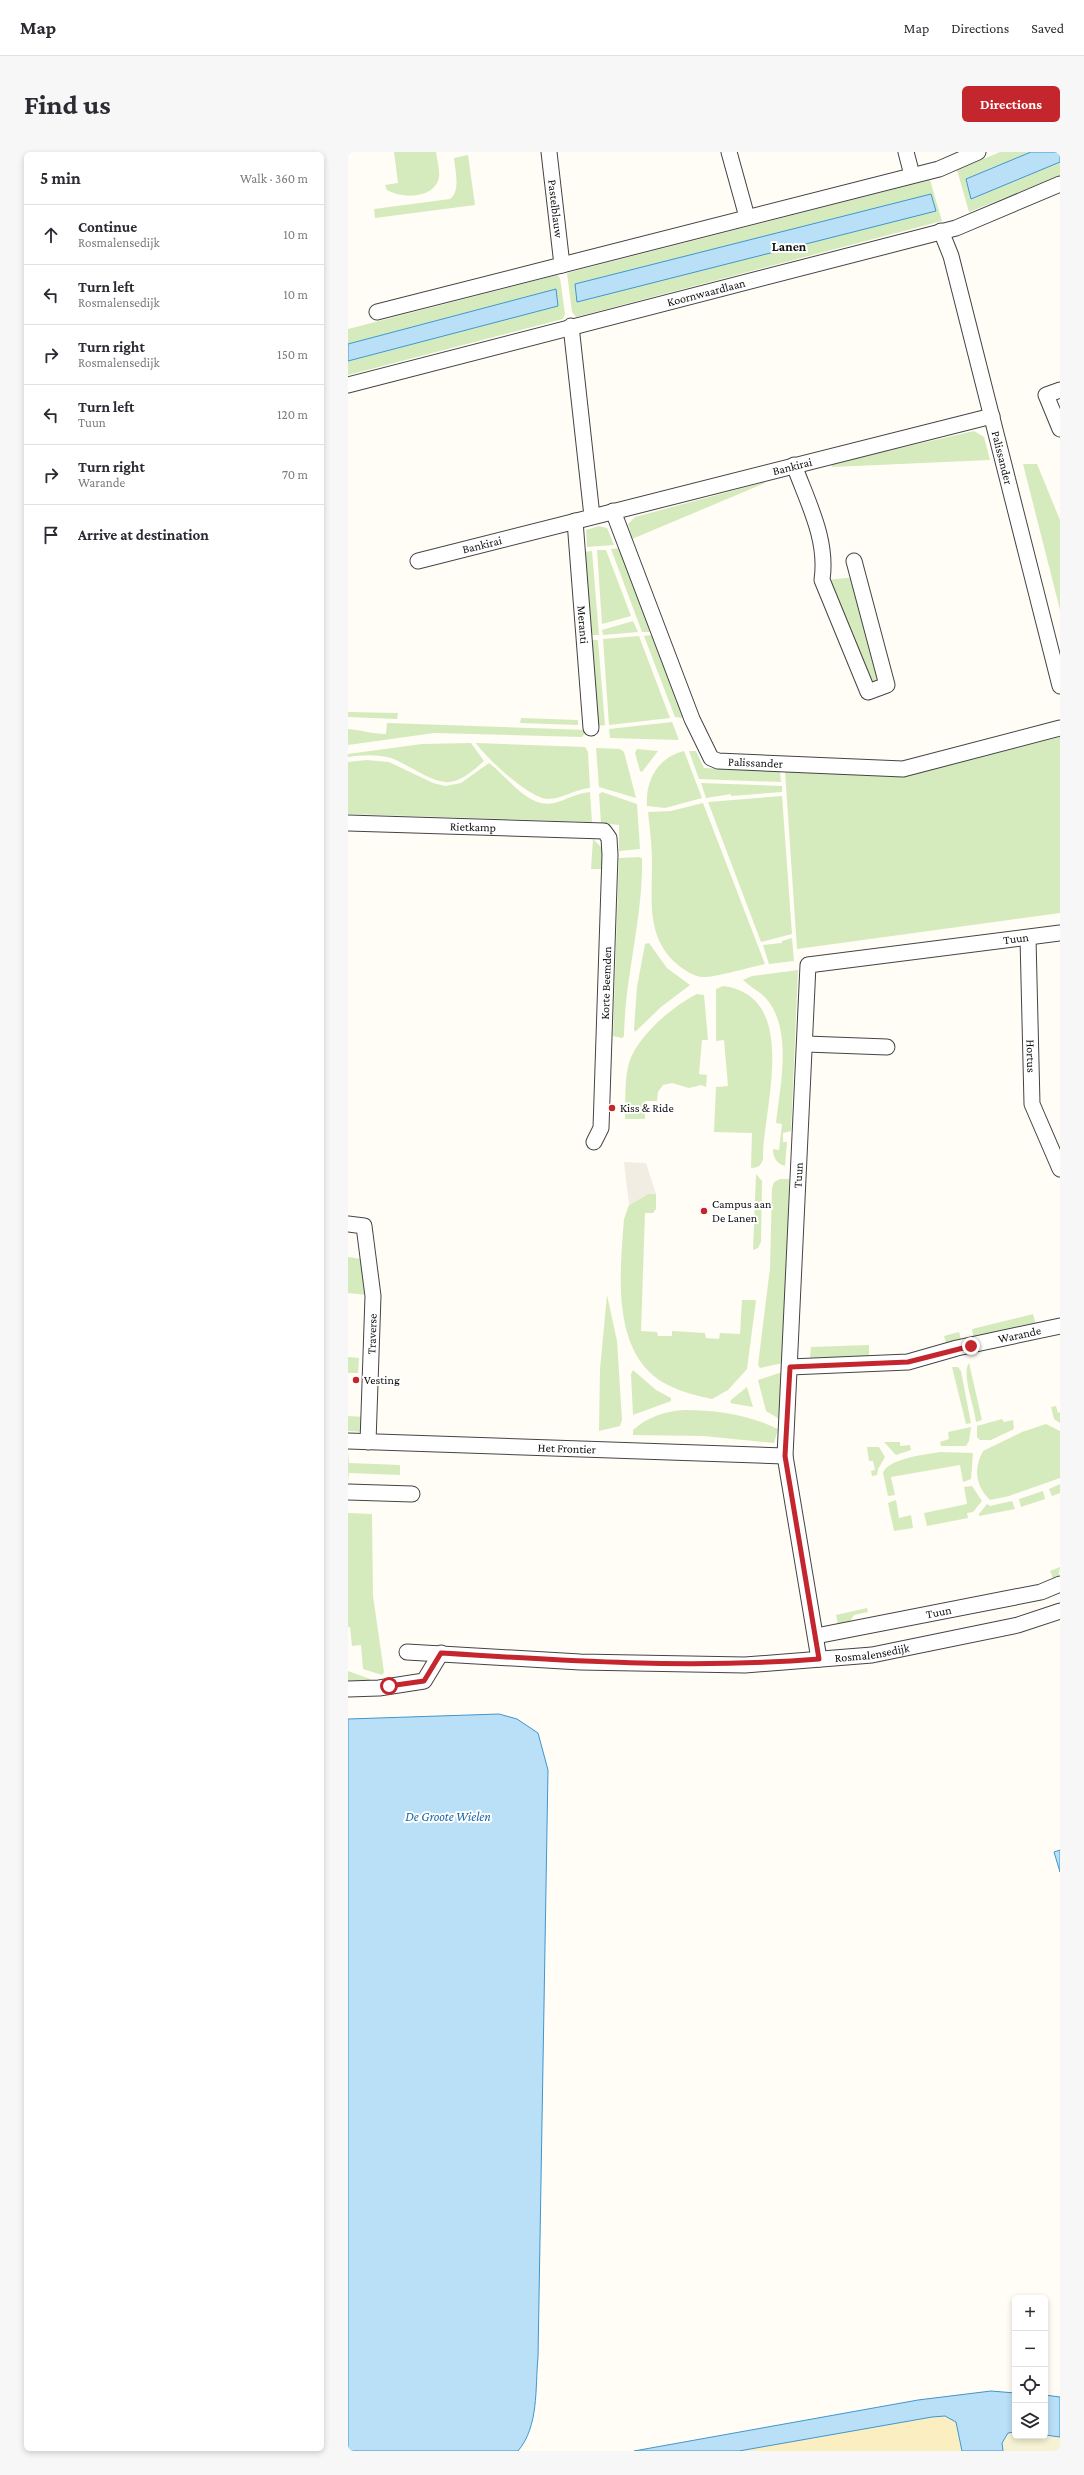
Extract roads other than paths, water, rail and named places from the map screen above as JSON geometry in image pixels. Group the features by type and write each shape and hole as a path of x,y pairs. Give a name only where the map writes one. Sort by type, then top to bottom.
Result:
{"street":[{"name":"Pastelblauw","path":"549,152 562,265"},
{"path":"729,152 747,217"},
{"path":"906,152 912,175"},
{"path":"376,312 912,175 948,158 978,152"},
{"name":"Koornwaardlaan","path":"348,385 570,326 956,228 1060,184"},
{"name":"Palissander","path":"941,231 951,256 1060,686"},
{"path":"570,326 592,516"},
{"path":"1053,392 1060,429"},
{"name":"Bankirai","path":"418,561 992,416"},
{"path":"794,465 822,542 825,563 822,580 868,692 887,685 854,561"},
{"name":"Palissander","path":"613,511 692,719 707,753 711,758 718,761 903,769 1060,728"},
{"name":"Meranti","path":"575,521 591,728"},
{"name":"Rietkamp","path":"348,823 597,830"},
{"name":"Korte Beemden","path":"594,1142 601,1128 610,855 609,838 604,831 597,830"},
{"name":"Tuun","path":"819,1659 785,1456 806,1044 808,965 1060,933"},
{"name":"Hortus","path":"1028,938 1032,1104 1060,1169"},
{"path":"806,1044 887,1048"},
{"name":"Traverse","path":"348,1224 364,1226 373,1296 368,1442"},
{"name":"Warande","path":"790,1367 908,1362 957,1348 1060,1326"},
{"name":"Het Frontier","path":"348,1441 785,1456"},
{"path":"348,1492 412,1494"},
{"name":"Tuun","path":"816,1636 1041,1592 1060,1584"},
{"name":"Rosmalensedijk","path":"407,1652 580,1662 737,1665 872,1655 1018,1625 1060,1611"},
{"path":"348,1689 379,1688 424,1681 441,1653"}],"water":[{"path":"1031,152 1060,152 1060,162 971,199 966,179"},
{"path":"931,194 936,211 577,302 575,284"},
{"path":"556,289 558,306 348,361 348,344"},
{"name":"De Groote Wielen","path":"499,1714 517,1719 538,1733 548,1770 538,2357 533,2419 525,2441 518,2451 348,2451 348,1719"},
{"path":"1060,1850 1060,1872 1054,1852"},
{"path":"991,2391 1012,2393 1012,2432 1008,2433 1002,2443 1003,2451 962,2451 956,2422 945,2416 739,2451 634,2451 918,2400"},
{"path":"1048,2395 1060,2397 1060,2437 1048,2435"}],"place":[{"name":"Kiss & Ride","path":"612,1108"},
{"name":"Campus aan De Lanen","path":"704,1211"},
{"name":"Vesting","path":"356,1380"}],"district":[{"name":"Lanen","path":"789,246"}]}
